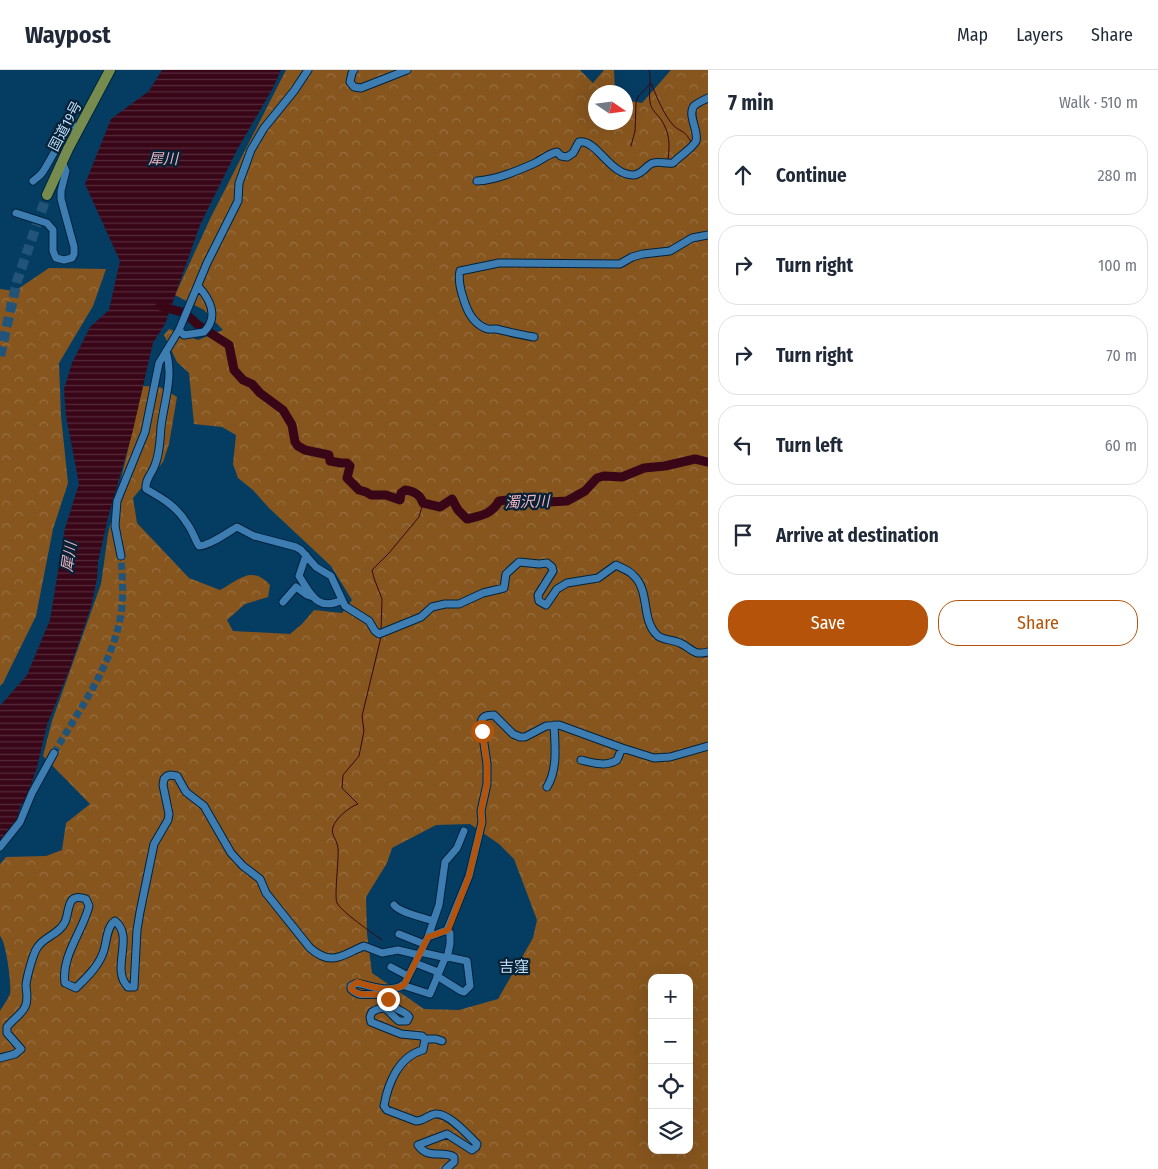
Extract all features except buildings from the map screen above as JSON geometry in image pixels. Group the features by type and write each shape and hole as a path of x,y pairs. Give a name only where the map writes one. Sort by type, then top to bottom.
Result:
{"highway":[{"name":"国道19号","path":"46,195 76,133 110,70"}],"street":[{"path":"121,556 115,526 117,502 145,432 159,362 179,330 206,263 238,201 240,182 251,150 264,128 308,70"},
{"path":"354,70 350,82 354,87 361,88 407,70"},
{"path":"476,181 488,180 536,162 550,153 557,152 567,157 573,153 579,142 583,141 590,144 609,164 625,173 637,174 654,162 673,162 696,141 693,108 694,105 708,98"},
{"path":"33,181 41,175 66,130 73,124 76,133"},
{"path":"16,213 47,223 53,230 54,256 62,260 72,258 74,247 61,199 66,171 62,162"},
{"path":"534,337 486,329 472,319 464,301 459,276 460,271 499,262 620,264 632,257 643,254 670,251 692,238 708,234"},
{"path":"179,330 184,335 204,332 210,324 211,307 198,286"},
{"path":"166,351 169,366 168,393 161,425 159,451 155,466 146,480 146,490 162,497 177,510 199,546 210,544 238,527 254,536 296,547 306,554 316,567 331,576 345,606 369,620 375,631 381,634 421,617 432,607 459,604 484,593 501,590 504,588 506,574 519,562 547,563 552,567 553,571 538,595 539,601 546,605 557,589 567,583 598,578 616,566 630,572 639,582 646,600 649,622 657,635 682,643 693,653 702,654 708,652"},
{"path":"306,554 299,576 313,597 322,603 328,604 342,600"},
{"path":"283,602 296,587 307,596 313,597"},
{"path":"402,985 430,994 437,974 446,957 450,937 448,930 469,876 482,822 481,811 487,784 482,720 486,716 494,715 513,734 520,737 525,737 546,726 554,725 566,727 654,758 663,758 708,746"},
{"path":"547,787 551,781 556,752 554,725"},
{"path":"581,760 605,764 612,763 617,760 622,748"},
{"path":"0,847 20,822 32,793 54,753"},
{"path":"0,1058 15,1054 21,1049 7,1033 7,1027 25,1008 28,998 26,986 36,948 42,941 58,932 65,922 70,903 74,898 86,899 90,906 72,948 65,973 65,983 76,988 95,966 102,954 111,924 115,921 119,924 123,933 121,970 124,982 128,987 134,987 137,930 154,844 168,820 169,808 163,785 164,779 170,775 177,776 186,792 204,806 231,853 243,866 260,879 271,899 310,948 317,954 326,958 347,956 364,946 382,953 398,950 467,961 470,986 464,992 461,991 437,974 415,963"},
{"path":"442,1041 425,1039 422,1036 401,1034 371,1022 372,1012 382,1008 386,1008 399,1021 407,1021 409,1017 398,1010 386,997 379,994 360,995 351,989 357,982 388,989 402,985 420,953 433,923 439,905 445,862 457,848 464,831"},
{"path":"394,905 396,908 448,930"},
{"path":"399,934 426,940 448,930"},
{"path":"391,967 408,976"},
{"path":"425,1039 423,1050 408,1056 395,1072 391,1079 384,1106 387,1110 416,1121 420,1121 433,1114 442,1115 477,1144 472,1150 447,1134 418,1145 426,1152 437,1155 448,1154 454,1157 454,1162 446,1169"}],"green space":[{"path":"286,70 580,70 593,83 604,70 614,70 615,85 588,85 588,130 633,130 633,101 642,103 671,70 708,70 708,1169 0,1169 0,1011 10,994 10,989 6,954 0,936 0,864 6,857 46,856 62,850 66,823 90,804 43,756 52,721 101,584 108,534 143,386 160,387 177,397 169,444 163,462 133,498 137,523 189,578 220,590 240,578 251,575 263,579 270,585 268,597 245,604 227,620 233,631 290,634 314,610 342,613 352,600 331,566 269,508 253,490 238,478 233,464 236,435 222,427 194,424 189,373 177,362 164,335 169,329 198,340 223,330 204,310 175,295 211,217","holes":["470,824 499,844 514,859 537,920 533,938 498,999 459,1010 424,1009 372,973 367,934 366,897 387,863 392,848 436,825"]},
{"path":"49,268 106,269 93,306 59,363 61,416 68,483 53,529 36,616 0,686 0,289 15,291"}],"water":[{"name":"犀川","path":"162,70 281,70 273,88 237,150 200,225 165,324 153,343 132,434 108,518 98,562 97,579 91,607 70,668 47,725 37,767 26,800 21,804 17,819 0,840 0,706 27,675 50,620 65,528 79,484 66,416 64,389 72,363 90,327 109,310 120,261 85,184 111,119 149,91"}],"waterway":[{"path":"649,70 651,104 667,133 669,143 668,160"},
{"path":"631,146 635,131 636,102 638,97 651,83 667,116 674,126 687,135 691,142"},
{"name":"濁沢川","path":"160,306 185,313 198,325 229,345 234,370 243,380 252,384 260,393 283,410 292,425 295,442 298,446 305,450 329,455 330,461 347,463 350,466 347,478 359,490 371,495 386,495 400,500 401,493 408,490 418,495 423,503 440,507 452,499 458,510 467,519 489,512 499,501 516,499 531,503 567,501 585,491 597,478 604,476 622,477 644,468 665,466 695,459 708,462"},
{"path":"381,630 382,599 372,570 419,517 423,503"},
{"path":"381,637 362,716 364,731 359,756 343,775 342,788 358,804 343,813 332,830 338,849 337,903 351,917 382,940"}],"tunnel":[{"path":"0,356 17,281 47,195"},
{"path":"54,753 94,686 111,651 122,607 121,556"}],"district":[{"name":"吉窪","path":"514,967"}],"route":[{"path":"388,999 379,994 360,995 351,989 357,982 376,988 388,989 404,985 428,937 448,930 465,890 482,822 481,811 487,784 487,764 482,731"}]}
